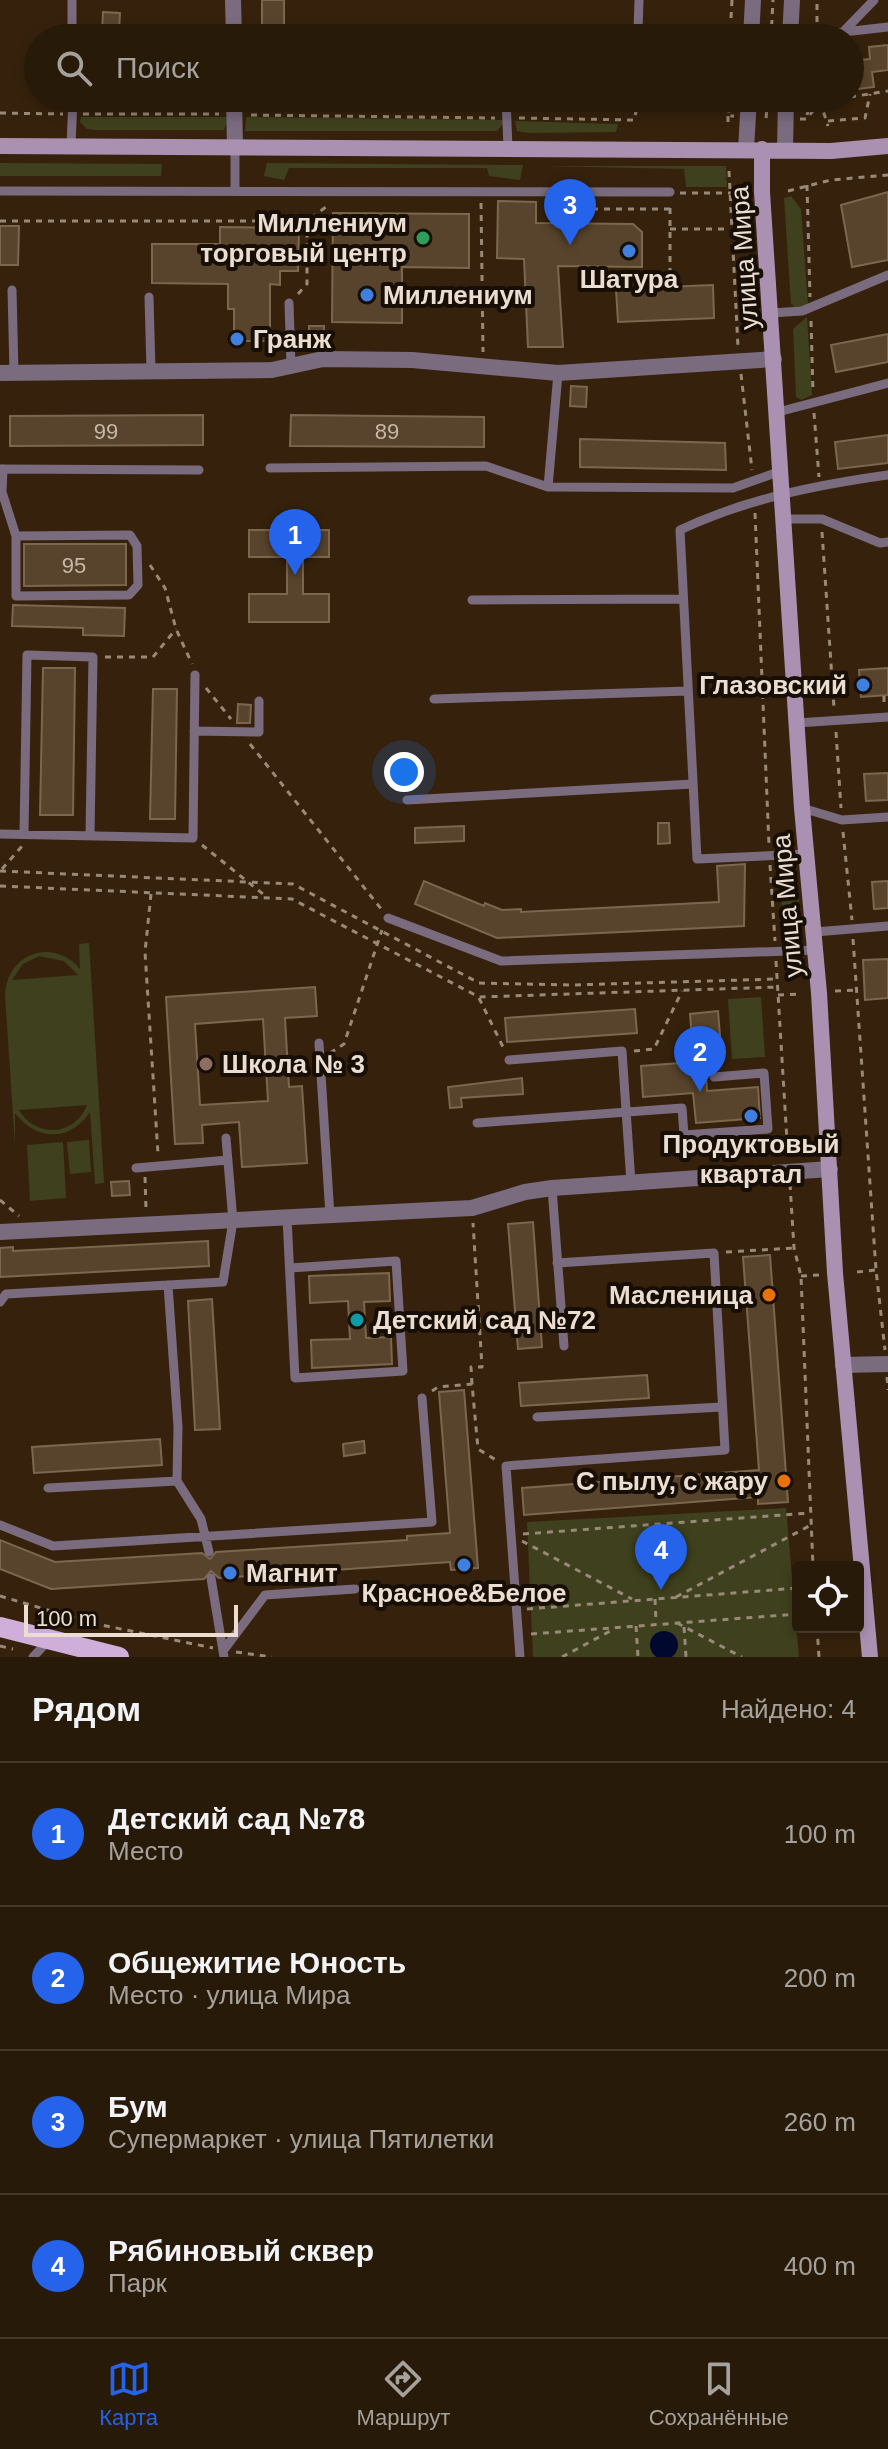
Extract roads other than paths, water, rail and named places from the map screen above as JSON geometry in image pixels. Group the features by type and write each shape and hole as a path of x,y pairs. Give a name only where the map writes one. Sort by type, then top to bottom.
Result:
{"main road":[{"path":"0,146 831,151 888,146"},
{"name":"улица Мира","path":"754,149 771,313 805,854 815,932 843,1365 870,1657"},
{"path":"0,1627 119,1657"}],"street":[{"path":"233,0 234,24"},
{"path":"752,24 753,0"},
{"path":"791,24 792,0"},
{"path":"234,112 235,147"},
{"name":"улица Мира","path":"750,112 754,149"},
{"path":"785,149 786,112"},
{"path":"7,373 272,370 338,359 412,360 558,373 774,359"},
{"path":"0,1232 472,1208 525,1192 552,1188 830,1169"},
{"path":"843,1365 887,1360"}],"lane":[{"path":"72,0 72,24"},
{"path":"638,24 639,0"},
{"path":"851,24 874,0"},
{"path":"864,30 888,27"},
{"path":"71,145 73,112"},
{"path":"507,112 508,148"},
{"path":"235,147 235,191"},
{"path":"0,191 481,191 670,198"},
{"path":"771,313 802,311 888,275"},
{"path":"7,373 12,290"},
{"path":"149,297 151,371"},
{"path":"289,303 291,366"},
{"path":"548,487 558,373"},
{"path":"778,412 888,383"},
{"path":"270,468 486,466 548,487 733,488 781,471"},
{"path":"16,536 130,535 137,546 138,585 129,595 16,596 16,536 2,492 1,469 199,470"},
{"path":"805,854 697,859 680,530 754,501 819,484 888,475"},
{"path":"784,519 822,519 880,543 888,542"},
{"path":"472,600 683,599"},
{"path":"28,834 27,655 93,657 90,836"},
{"path":"0,834 193,838 195,675"},
{"path":"434,699 688,691"},
{"path":"194,731 259,732 259,701"},
{"path":"797,723 888,717"},
{"path":"407,800 693,784"},
{"path":"802,808 842,820 888,817"},
{"path":"388,918 501,961 816,950"},
{"path":"815,932 888,926"},
{"path":"319,1043 330,1216"},
{"path":"509,1060 622,1051 631,1183"},
{"path":"477,1123 682,1108 684,1135 768,1129 764,1073 714,1077"},
{"path":"0,1302 6,1294 223,1282 233,1221 226,1138"},
{"path":"140,1168 228,1160"},
{"path":"552,1188 564,1346"},
{"path":"287,1218 295,1378 403,1371 396,1261 290,1268"},
{"path":"520,1657 506,1466 725,1450 714,1253 557,1263"},
{"path":"168,1285 178,1427 177,1481 208,1536 209,1552"},
{"path":"0,1525 53,1546 432,1522 422,1398"},
{"path":"537,1417 722,1407"},
{"path":"48,1488 177,1481"},
{"path":"211,1578 224,1654"},
{"path":"224,1654 265,1595 355,1589"},
{"path":"33,1657 48,1641"}],"water":[{"path":"659,1632 669,1632 677,1640 677,1650 671,1657 657,1657 651,1650 651,1640"}],"place":[{"name":"Миллениум торговый центр","path":"423,238"},
{"name":"Бум","path":"570,245"},
{"name":"Шатура","path":"629,251"},
{"name":"Миллениум","path":"367,295"},
{"name":"Гранж","path":"237,339"},
{"name":"Детский сад №78","path":"295,575"},
{"name":"Глазовский","path":"863,685"},
{"name":"Школа № 3","path":"206,1064"},
{"name":"Общежитие Юность","path":"700,1092"},
{"name":"Продуктовый квартал","path":"751,1116"},
{"name":"Масленица","path":"769,1295"},
{"name":"Детский сад №72","path":"357,1320"},
{"name":"С пылу, с жару","path":"784,1481"},
{"name":"Красное&Белое","path":"464,1565"},
{"name":"Магнит","path":"230,1573"},
{"name":"Рябиновый сквер","path":"661,1590"}]}
